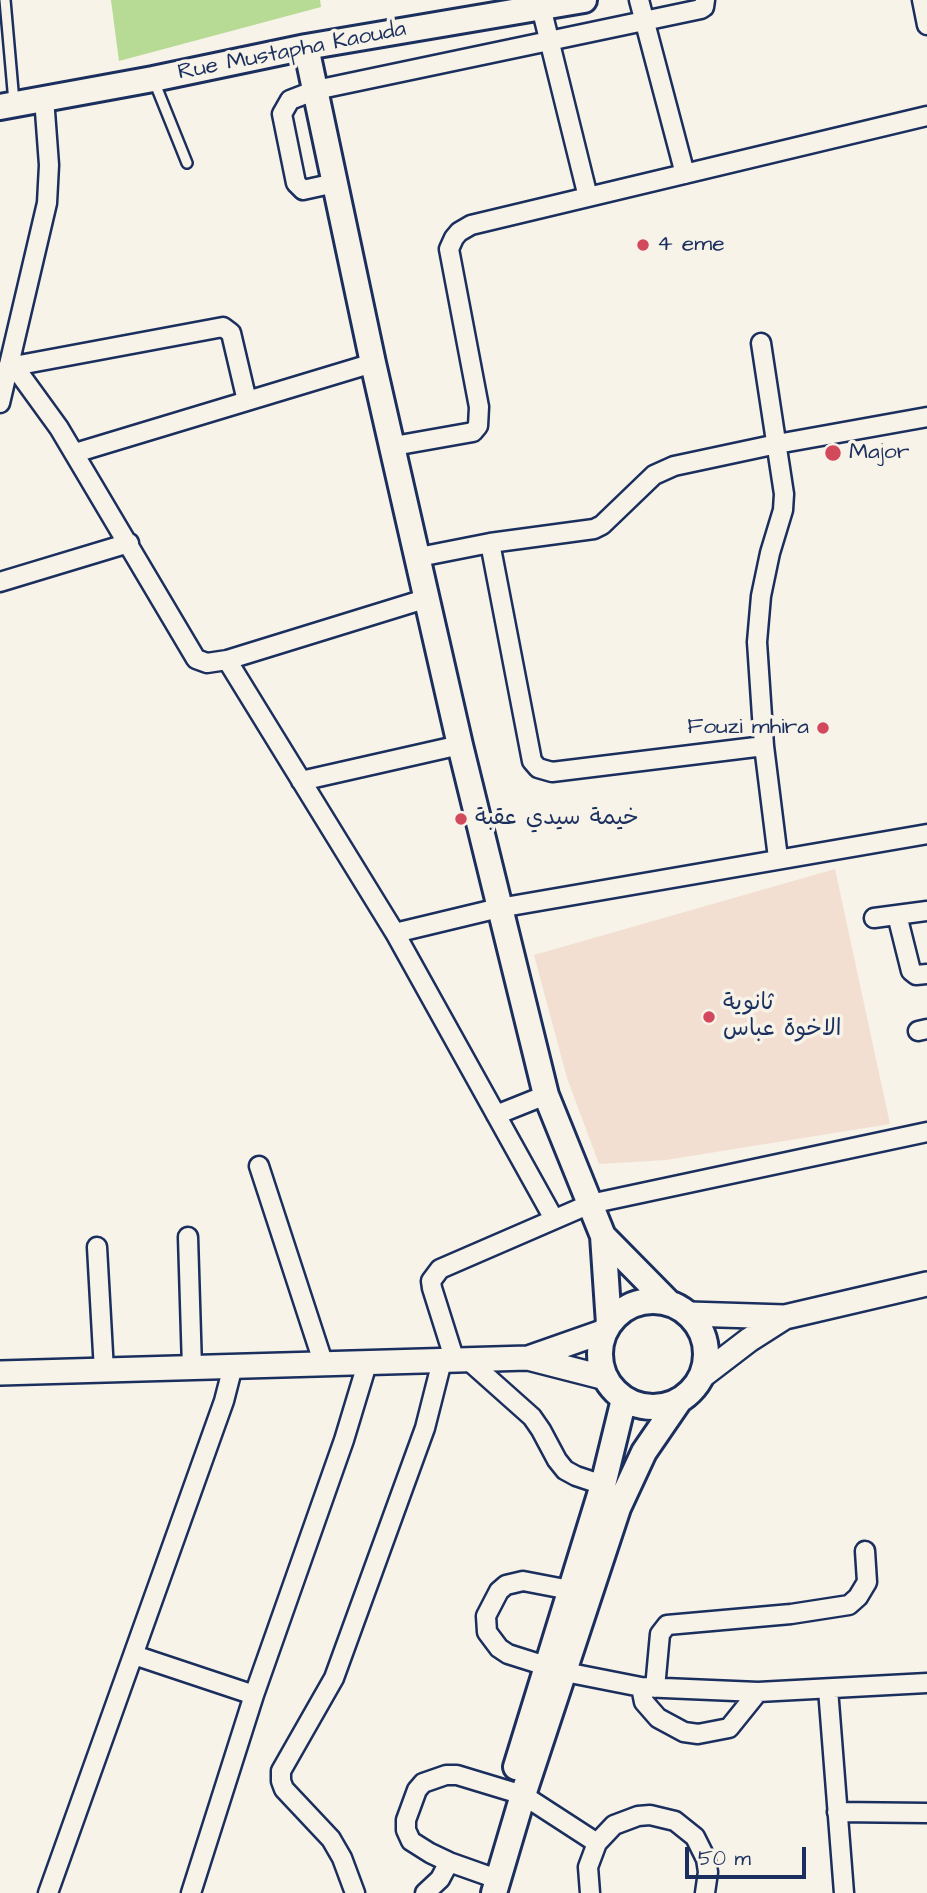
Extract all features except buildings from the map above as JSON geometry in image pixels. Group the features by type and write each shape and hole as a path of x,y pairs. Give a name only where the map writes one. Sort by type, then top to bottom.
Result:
{"main road":[{"name":"Rue Mustapha Kaouda","path":"7,105 153,79 306,47 584,0"},
{"path":"306,47 373,363 499,908 546,1095 603,1236 607,1328"},
{"path":"603,1236 679,1308 702,1332 707,1354 702,1376 692,1391 678,1401 660,1407 641,1406 624,1399 606,1378 600,1363 600,1346 607,1328 618,1314 642,1301 656,1300 679,1308"},
{"path":"556,1670 570,1590 603,1485 624,1399"},
{"path":"488,1885 556,1670 626,1489 644,1452 678,1401"}],"street":[{"path":"639,0 685,174"},
{"path":"335,183 300,188 296,183 282,114 290,100 316,90 701,9 705,0"},
{"path":"922,0 927,25"},
{"path":"541,7 588,197"},
{"path":"0,403 11,366 47,202 49,165 44,98"},
{"path":"394,446 473,432 480,420 449,249 454,237 471,225 927,117"},
{"path":"11,366 223,327 231,333 247,401"},
{"path":"761,343 784,502 761,596 757,642 764,746 778,858"},
{"path":"75,453 373,363"},
{"path":"11,366 75,453 196,659 207,663 228,660 428,598"},
{"path":"419,556 594,529 602,525 654,475 674,466 927,417"},
{"path":"0,582 130,543"},
{"path":"490,543 532,761 538,768 552,772 764,746"},
{"path":"228,660 395,933 554,1219"},
{"path":"301,782 460,745"},
{"path":"395,933 499,908 927,834"},
{"path":"874,918 927,911"},
{"path":"897,915 911,971 916,975 927,974"},
{"path":"496,1115 546,1095"},
{"path":"603,1485 565,1470 532,1417 455,1361 432,1288 431,1281 440,1269 590,1204 927,1132"},
{"path":"259,1166 324,1364"},
{"path":"188,1237 192,1368"},
{"path":"97,1247 104,1371"},
{"path":"679,1308 785,1317 927,1284"},
{"path":"702,1376 785,1317"},
{"path":"528,1358 607,1328"},
{"path":"0,1373 528,1358 606,1378"},
{"path":"355,1893 342,1858 331,1839 284,1789 281,1771 334,1678 425,1428 455,1361"},
{"path":"191,1893 254,1695 344,1440 367,1364"},
{"path":"48,1893 224,1401 233,1366"},
{"path":"758,1692 729,1728 698,1734 684,1732 658,1718 645,1702 660,1634 667,1625 791,1614 849,1605 858,1597 867,1581 865,1551"},
{"path":"570,1590 523,1581 513,1582 499,1591 486,1616 487,1632 499,1648 508,1654 556,1670 648,1687 758,1692 927,1684"},
{"path":"134,1656 254,1695"},
{"path":"828,1689 844,1893"},
{"path":"488,1885 411,1841 406,1830 407,1820 417,1790 430,1780 457,1775 516,1793 597,1843"},
{"path":"837,1812 927,1813"},
{"path":"590,1893 588,1867 597,1843 614,1825 625,1819 650,1815 675,1821 695,1837 701,1847 708,1872 705,1893"},
{"path":"425,1893 440,1879 449,1862"}],"lane":[{"path":"5,0 7,105"},
{"path":"153,79 187,163"}],"shaded area":[{"name":"ثانوية الاخوة عباس","path":"835,869 890,1124 666,1160 599,1164 567,1078 534,955"}],"green space":[{"path":"111,0 320,0 321,7 119,61"}],"place":[{"name":"4 eme","path":"643,245"},
{"name":"Major","path":"833,453"},
{"name":"Fouzi mhira","path":"823,728"},
{"name":"خيمة سيدي عقبة","path":"461,819"},
{"name":"ثانوية الاخوة عباس","path":"709,1017"}]}
